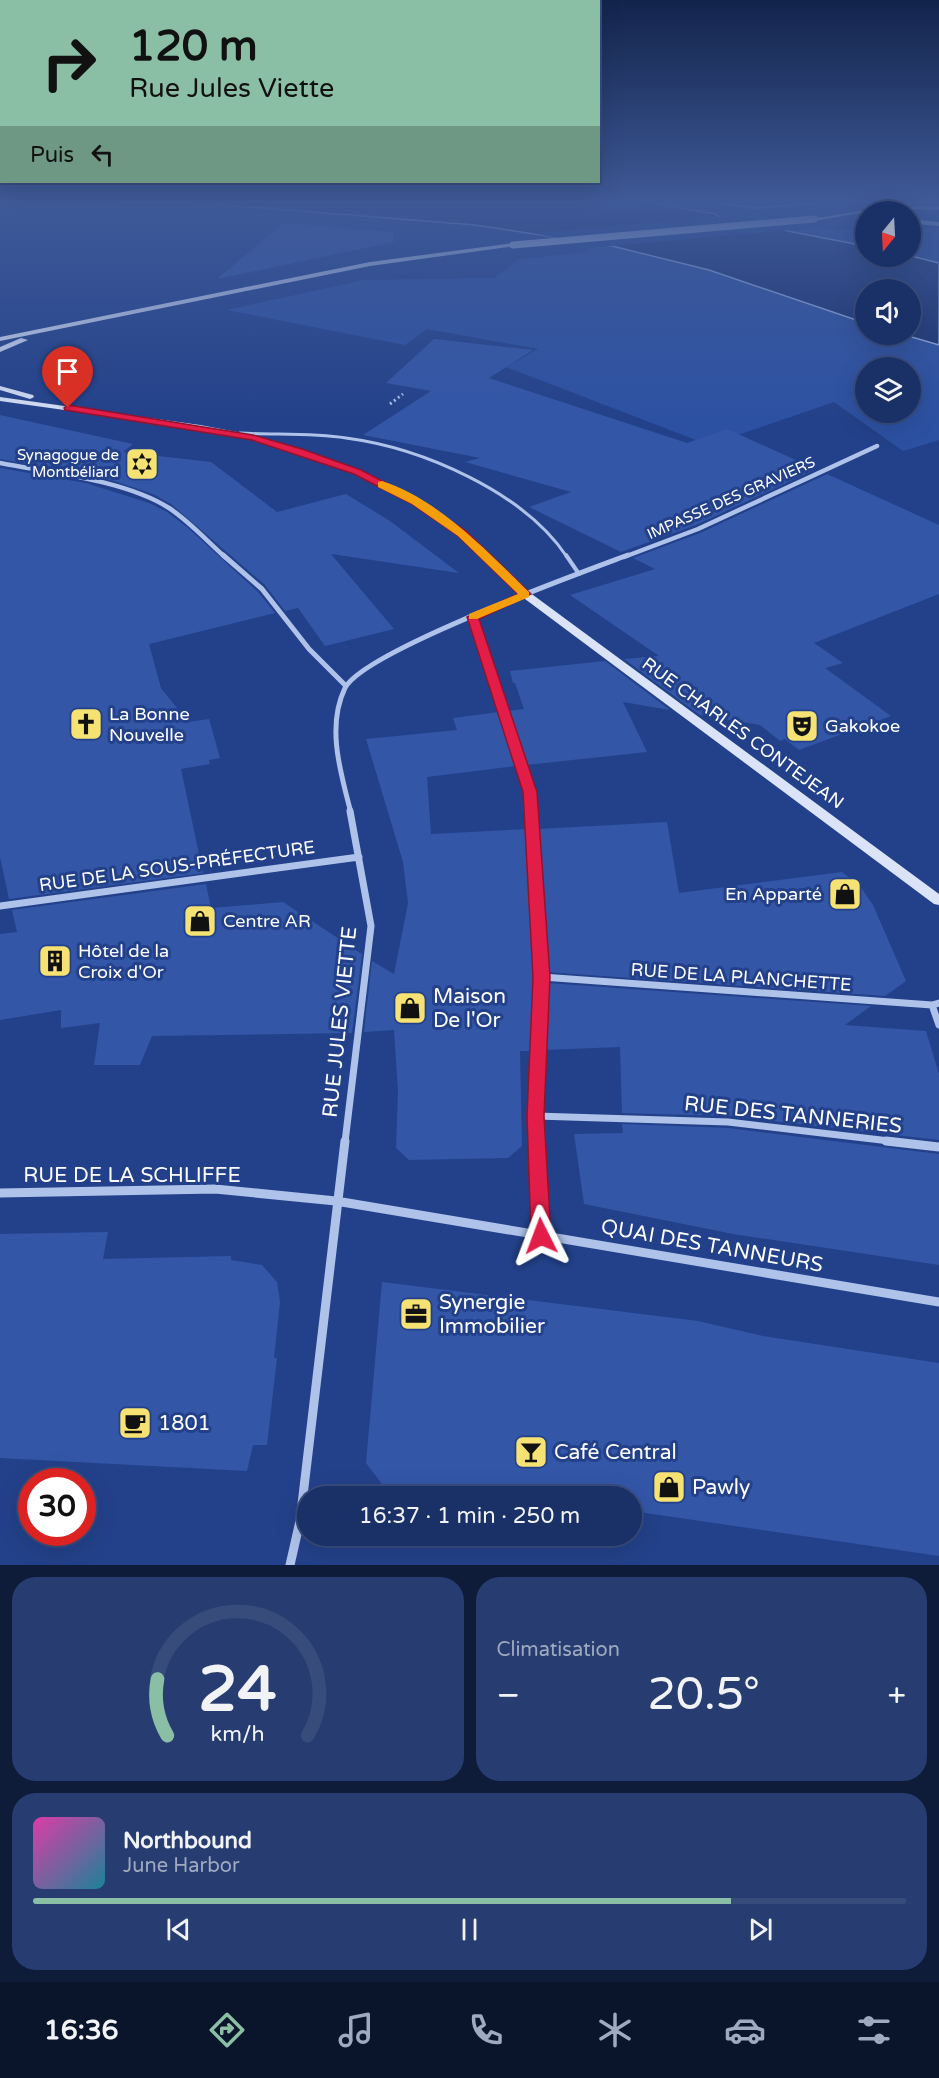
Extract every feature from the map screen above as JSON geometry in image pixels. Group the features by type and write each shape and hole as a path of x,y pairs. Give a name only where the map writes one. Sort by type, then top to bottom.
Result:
{"main road":[{"path":"0,339 317,275"},
{"path":"0,350 51,330"},
{"path":"0,388 68,408"},
{"path":"0,399 68,408"},
{"name":"RUE CHARLES CONTEJEAN","path":"68,408 229,433 299,451 358,472 416,502 462,534 525,594 939,901"}],"street":[{"name":"IMPASSE DES GRAVIERS","path":"525,594 698,529 877,446"},
{"path":"0,463 96,481 135,493 169,508 262,589 309,649 346,686 364,669 386,655 525,594"},
{"path":"473,617 530,792 542,977 536,1116 541,1236"},
{"name":"RUE JULES VIETTE","path":"290,1565 300,1521 336,1201 371,926 356,834 338,761 337,714 346,686"},
{"name":"RUE DE LA SOUS-PRÉFECTURE","path":"0,906 359,857"},
{"name":"RUE DE LA PLANCHETTE","path":"542,977 936,1004"},
{"path":"936,1004 939,1025"},
{"name":"RUE DES TANNERIES","path":"536,1116 728,1122 939,1147"},
{"name":"RUE DE LA SCHLIFFE","path":"0,1193 215,1189 336,1201"},
{"name":"QUAI DES TANNEURS","path":"336,1201 939,1302"}],"lane":[{"path":"229,433 346,438 421,456 454,469 495,491 554,537 579,574"}],"path":[{"path":"390,405 403,394"}],"shaded area":[{"path":"498,275 724,275 855,320 855,345 921,345 921,340 939,345 939,440 903,451 864,423 921,423 921,357 855,357 855,417 834,402 709,445 506,367 538,349 427,329 405,345 227,310 364,280 494,278"},
{"path":"724,275 939,275 939,345 921,340 921,279 855,279 855,320"}],"building":[{"path":"222,275 236,275 217,279"},
{"path":"434,339 533,350 489,378 687,443 727,429 816,469 696,525 621,552 529,507 571,492 465,462 480,458 363,435 431,391 386,383"},
{"path":"0,415 133,444 123,452 211,462 277,512 346,494 390,521 459,573 331,554 394,629 325,646 298,608 285,611 265,585 171,504 153,494 111,480 0,459"},
{"path":"0,468 86,483 149,503 167,512 188,528 258,592 275,613 149,644 161,688 188,722 209,719 220,758 209,760 210,764 181,769 203,873 9,899 0,857"},
{"path":"827,474 939,525 939,594 814,643 843,663 825,668 891,716 799,750 785,739 780,741 760,725 700,715 624,659 659,656 570,595 655,569 633,558 700,533"},
{"path":"605,661 670,710 623,702 647,752 526,765 509,711 524,709 510,671"},
{"path":"499,712 516,766 427,777 431,834 527,829 536,977 533,1051 520,1051 522,1146 508,1158 409,1160 396,1148 398,1092 394,1030 364,1032 372,961 394,974 408,903 403,862 366,739 457,730 453,718"},
{"path":"667,822 679,893 842,872 860,886 873,905 906,981 885,996 547,972 538,829"},
{"path":"206,884 211,908 283,902 362,954 352,1033 152,1036 140,1065 94,1065 100,1023 61,1028 61,1010 0,1020 0,934 17,932 12,910"},
{"path":"547,983 871,1006 845,1025 926,1031 939,1074 939,1140 729,1116 622,1113 620,1047 544,1050"},
{"path":"622,1124 728,1128 939,1154 939,1265 733,1234 584,1204 574,1134 623,1133"},
{"path":"108,1232 103,1259 231,1256 231,1260 262,1265 277,1282 280,1302 274,1358 277,1358 267,1445 253,1445 247,1471 0,1458 0,1234"},
{"path":"382,1282 698,1321 763,1336 939,1363 939,1556 642,1512 642,1486 405,1486 382,1484 366,1463"}],"slow traffic":[{"path":"382,484 416,502 462,534 525,594 473,617"}],"place":[{"name":"Synagogue de Montbéliard","path":"142,464"},
{"name":"La Bonne Nouvelle","path":"86,724"},
{"name":"Gakokoe","path":"802,726"},
{"name":"En Apparté","path":"845,894"},
{"name":"Centre AR","path":"200,921"},
{"name":"Hôtel de la Croix d'Or","path":"55,961"},
{"name":"Maison De l'Or","path":"410,1008"},
{"name":"Synergie Immobilier","path":"416,1314"},
{"name":"1801","path":"135,1423"},
{"name":"Café Central","path":"531,1452"},
{"name":"Pawly","path":"669,1487"}],"route":[{"path":"68,408 253,437 358,472 416,502 462,534 525,594 473,617 530,792 542,977 536,1116 541,1236"}]}
